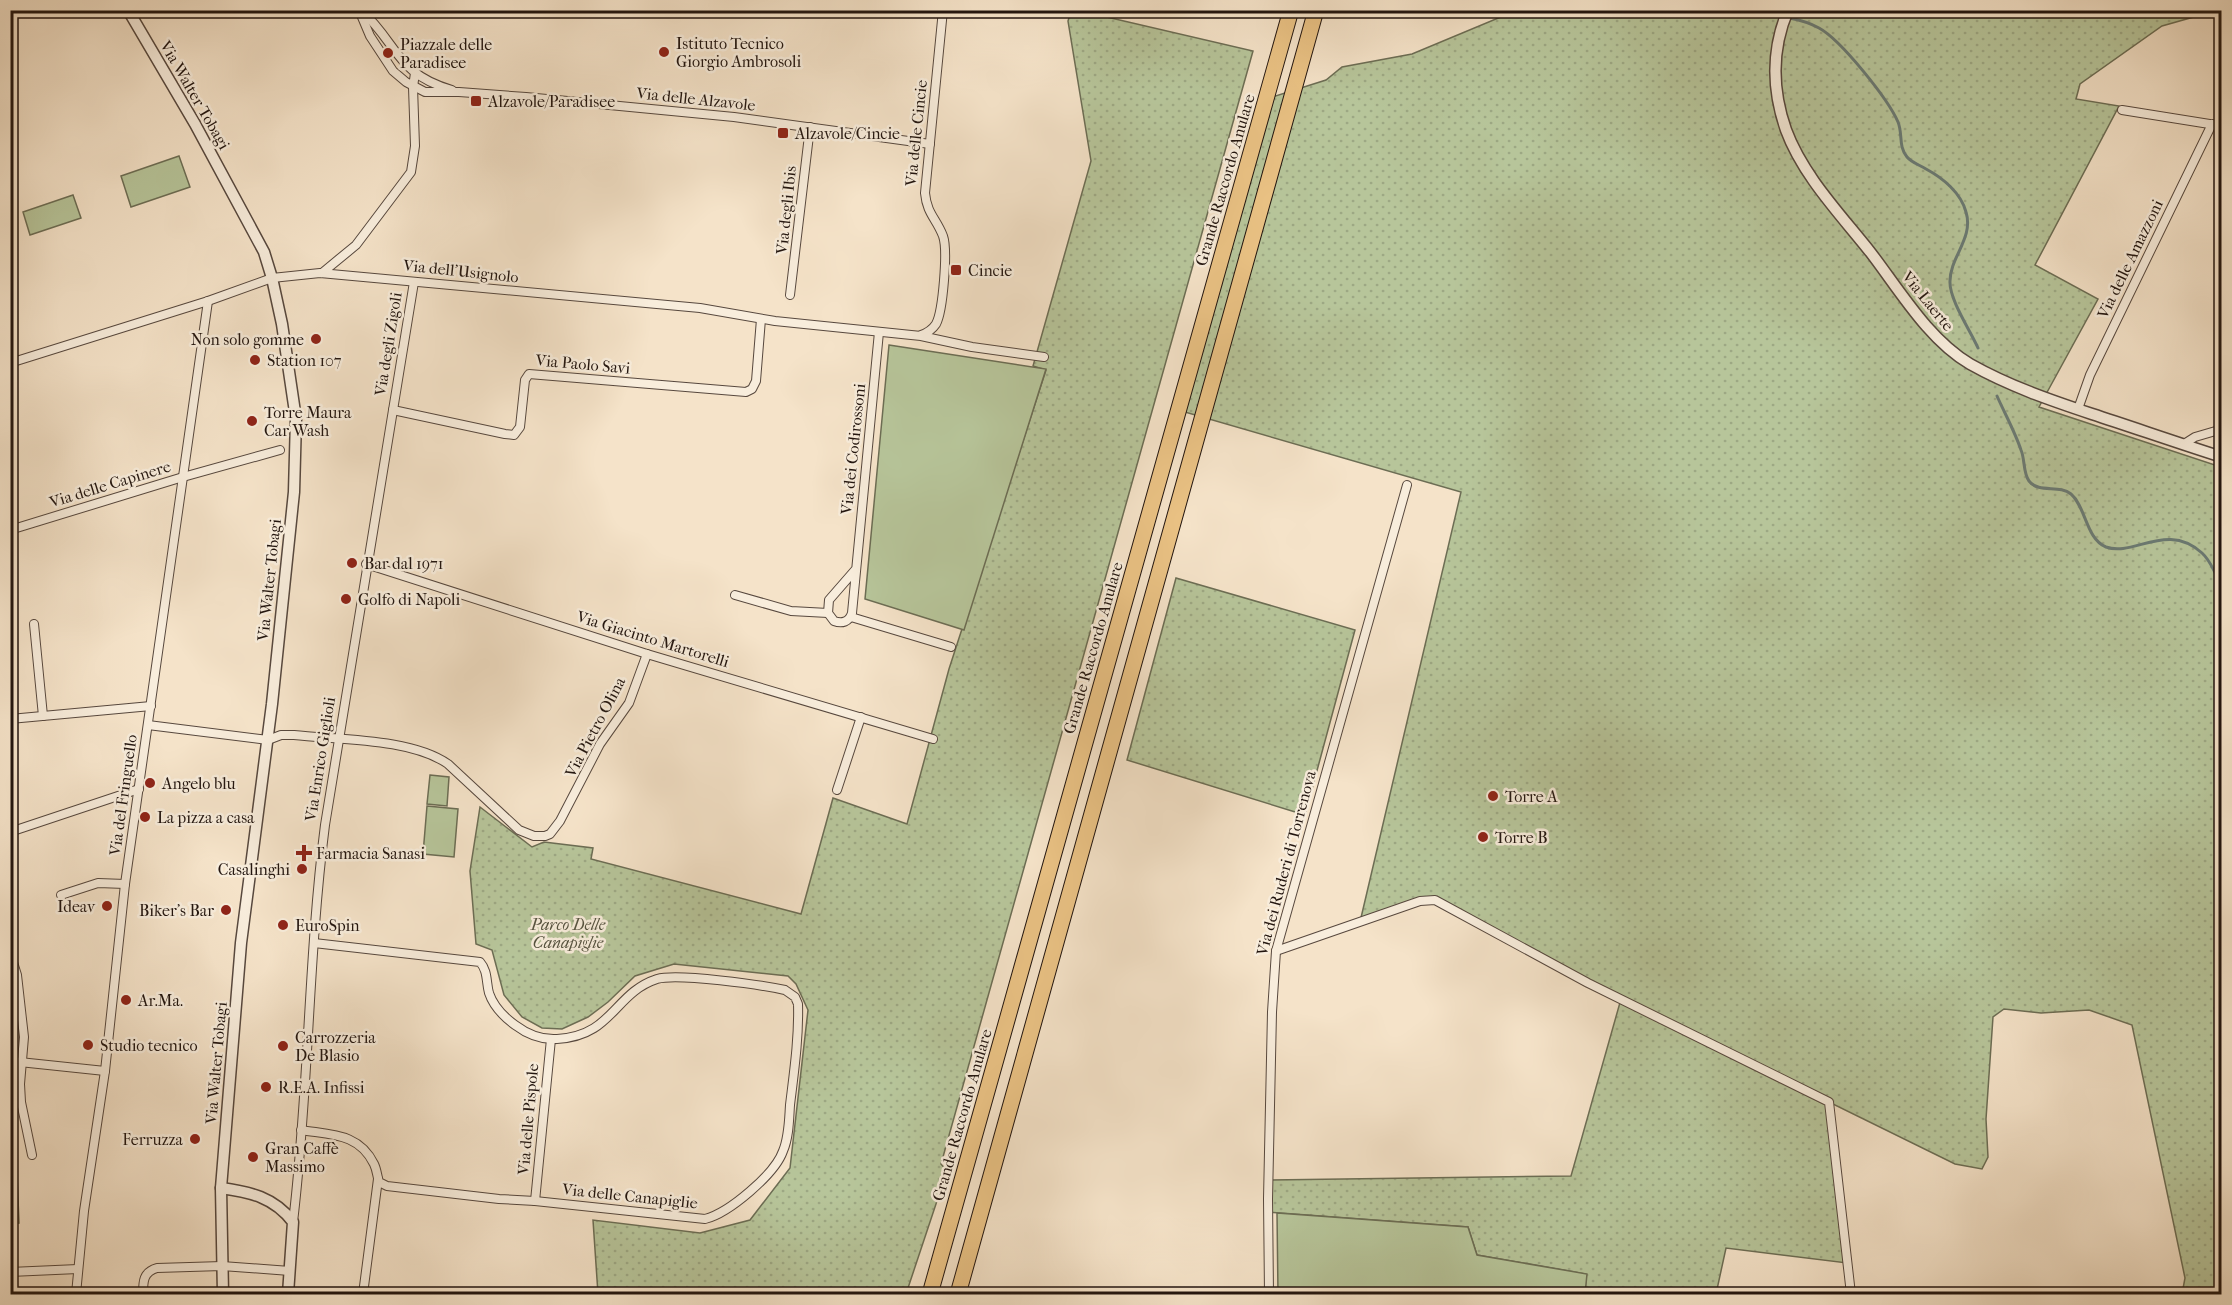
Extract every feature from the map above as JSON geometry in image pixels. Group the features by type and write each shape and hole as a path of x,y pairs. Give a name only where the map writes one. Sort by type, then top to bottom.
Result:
{"highway":[{"name":"Grande Raccordo Anulare","path":"930,1294 1291,10"},
{"path":"958,1294 1316,10"}],"street":[{"name":"Via Walter Tobagi","path":"128,10 195,124 250,222 264,252 272,278 288,358 296,419 293,501 268,740 241,943 221,1188 223,1294"},
{"path":"360,10 374,24 401,60 415,73 435,84 459,92"},
{"path":"360,10 370,36 393,71 413,87 428,93 459,92"},
{"name":"Via delle Cincie","path":"921,336 931,330 937,319 944,265 943,236 930,214 926,199 943,10"},
{"name":"Via Laerte","path":"1788,10 1780,33 1775,60 1775,80 1782,114 1792,143 1828,198 1929,328 1954,353 1983,371 2031,393 2222,457"},
{"path":"322,273 356,245 411,172 415,146 413,87 415,73"},
{"name":"Via delle Alzavole","path":"459,92 734,117 930,144"},
{"path":"2122,110 2222,126"},
{"name":"Via delle Amazzoni","path":"2078,409 2090,375 2212,124"},
{"name":"Via degli Ibis","path":"790,295 810,127"},
{"name":"Via dell'Usignolo","path":"10,363 208,301 272,278 322,273 682,306 761,319 921,336"},
{"name":"Via degli Zigoli","path":"393,410 414,282"},
{"name":"Via del Fringuello","path":"76,1294 84,1211 105,1071 125,884 208,301"},
{"name":"Via Paolo Savi","path":"393,410 512,435 519,430 525,380 529,374 746,392 755,384 761,319"},
{"name":"Via dei Codirossoni","path":"851,617 879,332"},
{"path":"921,336 972,347 1044,357"},
{"name":"Via Enrico Giglioli","path":"288,1294 302,1130 318,882 337,740 393,410"},
{"path":"2184,444 2195,437 2222,431"},
{"name":"Via delle Capinere","path":"10,530 280,450"},
{"name":"Via dei Ruderi di Torrenova","path":"1269,1294 1268,1199 1276,951 1407,485"},
{"name":"Via Giacinto Martorelli","path":"366,564 647,654 933,739"},
{"path":"856,569 829,600 828,613 832,619 840,622 851,617 951,647"},
{"path":"735,596 791,611 828,613"},
{"path":"34,624 43,716"},
{"name":"Via Pietro Olina","path":"337,740 396,746 437,757 456,771 519,830 541,837 550,834 567,811 600,744 629,703 647,654"},
{"path":"10,719 151,706"},
{"path":"837,790 861,717"},
{"path":"148,725 268,740 285,735 337,740"},
{"path":"10,832 139,789"},
{"path":"61,896 98,883 125,884"},
{"path":"1276,951 1420,901 1435,900 1588,983 1829,1102 1851,1294"},
{"path":"314,943 480,962 486,972 492,999 500,1010 526,1032 551,1039"},
{"path":"10,953 17,975 24,1037 20,1084 21,1102 33,1155"},
{"name":"Via delle Canapiglie","path":"378,1179 380,1183 387,1186 697,1220 716,1216 730,1207 770,1171 780,1158 784,1149 795,1065 798,1004 792,993 779,989 682,977 664,978 653,981 638,990 603,1023 589,1032 572,1038 551,1039"},
{"name":"Via delle Pispole","path":"535,1201 551,1039"},
{"path":"10,1061 105,1071"},
{"path":"302,1130 348,1138 357,1142 371,1158 378,1179 363,1294"},
{"path":"221,1188 266,1198 282,1209 293,1222"},
{"path":"143,1294 144,1278 152,1269 162,1267 222,1266 290,1271"},
{"path":"10,1272 78,1269"}],"green space":[{"name":"Parco Delle Canapiglie","path":"1071,11 1081,11 1253,51 941,1164 947,1171 906,1294 598,1294 593,1220 700,1233 750,1220 790,1168 808,1010 796,984 788,976 674,964 635,976 608,1002 588,1017 562,1029 542,1028 522,1017 504,995 492,950 476,944 470,871 480,807 532,847 544,842 593,848 591,859 801,914 833,798 907,824 949,669 1046,370 1033,366 1091,161 1068,21"},
{"path":"1515,11 2215,11 2162,26 2080,84 2076,99 2119,106 2035,265 2098,299 2039,407 2221,467 2221,1294 2182,1294 2185,1278 2132,1025 2089,1010 2041,1013 2004,1009 1993,1017 1986,1119 1988,1157 1982,1169 1955,1164 1829,1102 1847,1263 1726,1248 1716,1294 1585,1294 1586,1274 1477,1255 1468,1227 1268,1212 1268,1180 1571,1176 1621,999 1432,899 1360,922 1461,492 1178,410 1266,99 1326,80 1342,67 1412,54"},
{"path":"179,156 190,187 131,207 121,176"},
{"path":"73,195 81,218 30,235 23,212"},
{"path":"889,345 1046,369 964,630 865,599"},
{"path":"1176,578 1355,630 1305,815 1127,760"},
{"path":"430,775 449,777 447,806 427,804"},
{"path":"427,806 458,809 454,857 423,854"},
{"path":"17,1175 19,1223 11,1224 11,1176"},
{"path":"1277,1213 1468,1227 1477,1255 1587,1274 1585,1294 1278,1294"}],"waterway":[{"path":"1761,10 1783,16"},
{"path":"1789,18 1819,28 1851,57 1893,112 1898,122 1904,153 1907,157 1945,182 1956,192 1964,205 1968,221 1967,230 1951,272 1950,281 1956,305 1978,348"},
{"path":"1997,396 2019,443 2029,481 2038,487 2066,491 2071,494 2099,543 2117,549 2164,540 2176,540 2189,544 2202,553 2222,584"},
{"path":"2222,996 2215,1008 2222,1033"}],"place":[{"name":"Istituto Tecnico Giorgio Ambrosoli","path":"664,52"},
{"name":"Piazzale delle Paradisee","path":"388,53"},
{"name":"Alzavole/Paradisee","path":"476,101"},
{"name":"Alzavole/Cincie","path":"783,133"},
{"name":"Cincie","path":"956,270"},
{"name":"Non solo gomme","path":"316,339"},
{"name":"Station 107","path":"255,360"},
{"name":"Torre Maura Car Wash","path":"252,421"},
{"name":"Bar dal 1971","path":"352,563"},
{"name":"Golfo di Napoli","path":"346,599"},
{"name":"Angelo blu","path":"150,783"},
{"name":"Torre A","path":"1493,796"},
{"name":"La pizza a casa","path":"145,817"},
{"name":"Torre B","path":"1483,837"},
{"name":"Farmacia Sanasi","path":"304,853"},
{"name":"Casalinghi","path":"302,869"},
{"name":"Ideav","path":"107,906"},
{"name":"Biker's Bar","path":"226,910"},
{"name":"EuroSpin","path":"283,925"},
{"name":"Ar.Ma.","path":"126,1000"},
{"name":"Studio tecnico","path":"88,1045"},
{"name":"Carrozzeria De Blasio","path":"283,1046"},
{"name":"R.E.A. Infissi","path":"266,1087"},
{"name":"Ferruzza","path":"195,1139"},
{"name":"Gran Caffè Massimo","path":"253,1157"}]}
